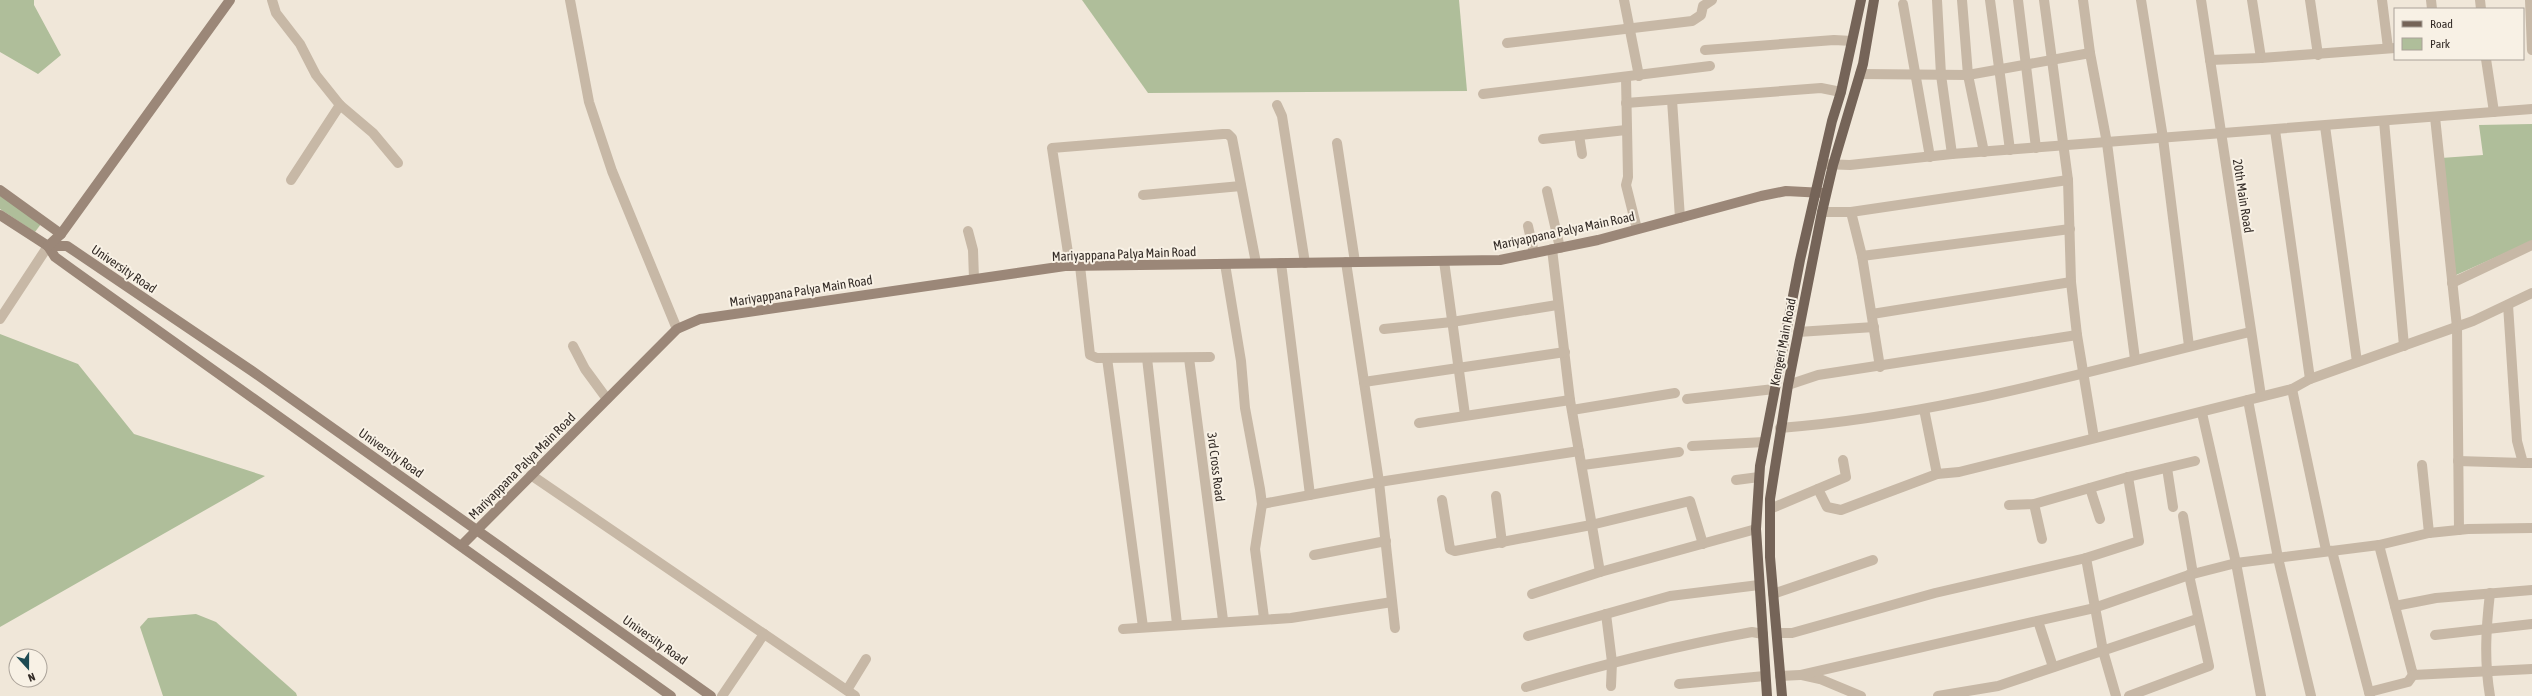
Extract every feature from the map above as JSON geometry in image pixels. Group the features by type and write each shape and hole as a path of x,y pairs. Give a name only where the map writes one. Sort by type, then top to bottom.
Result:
{"main road":[{"name":"Kengeri Main Road","path":"1767,696 1756,529 1759,477 1774,388 1815,192 1841,92 1861,0"},
{"name":"Kengeri Main Road","path":"1782,696 1770,557 1770,509 1780,428 1826,193 1860,74 1874,0"}],"street":[{"path":"0,319 48,246 61,234 230,0"},
{"path":"272,0 276,13 300,44 316,75 340,105 373,133 398,163"},
{"path":"570,0 589,102 612,171 677,329"},
{"path":"1624,0 1639,76"},
{"path":"1507,43 1692,21 1701,15 1703,6 1712,0"},
{"path":"1937,0 1941,75 1952,154"},
{"path":"1962,0 1968,75 1984,152"},
{"path":"1990,0 2010,150"},
{"path":"2018,0 2036,148"},
{"path":"2044,0 2050,58 2068,180 2071,282 2077,335 2094,438"},
{"path":"2083,0 2090,53 2107,143 2135,359"},
{"path":"2141,0 2163,138 2189,346"},
{"name":"20th Main Road","path":"2201,0 2250,332 2261,396"},
{"path":"2252,0 2261,58"},
{"path":"2310,0 2318,54"},
{"path":"2210,60 2261,58 2391,48 2382,0"},
{"path":"2529,44 2530,0"},
{"path":"1903,4 1930,156"},
{"path":"1705,50 1834,40 1852,41"},
{"path":"1860,74 1968,75 2050,58 2090,53"},
{"path":"2486,60 2494,112"},
{"path":"1484,94 1626,78 1710,66"},
{"path":"1626,78 1628,177 1626,185 1638,229"},
{"path":"1626,102 1672,100 1821,88 1841,92"},
{"path":"1672,100 1680,218"},
{"path":"291,180 340,105"},
{"path":"1278,105 1282,116 1305,263"},
{"path":"1822,164 1850,165 1952,154 2532,109"},
{"path":"2434,117 2457,327 2459,530"},
{"path":"2384,121 2404,346"},
{"path":"2325,126 2358,362"},
{"path":"1543,139 1626,130"},
{"path":"2275,130 2310,378"},
{"path":"1210,357 1107,358 1090,355 1075,266 1052,148 1228,134 1232,138 1256,263"},
{"path":"1579,135 1582,154"},
{"path":"1337,143 1364,382 1379,482 1395,628"},
{"path":"1822,212 1851,212 2068,180"},
{"path":"1143,195 1241,186"},
{"path":"0,190 61,234"},
{"name":"Mariyappana Palya Main Road","path":"462,545 677,329 700,319 974,279 1075,266 1500,260 1638,229 1761,196 1786,191 1826,193"},
{"path":"1547,192 1556,248 1558,305 1571,405 1583,465 1591,525 1600,572"},
{"path":"1851,212 1862,256 1880,367"},
{"path":"0,215 48,246 55,257 462,545 671,696"},
{"path":"1528,226 1534,253"},
{"path":"1862,256 2070,229"},
{"path":"968,231 973,250 974,279"},
{"name":"University Road","path":"48,246 67,246 72,249 252,371 711,696"},
{"path":"2452,283 2532,246"},
{"path":"1444,261 1465,415"},
{"path":"1282,263 1310,495"},
{"path":"1225,264 1241,361 1245,408 1262,504 1255,549 1264,618"},
{"path":"1872,314 2071,282"},
{"path":"1818,488 1827,507 1841,510 1937,474 1959,472 2202,413 2261,396 2292,389 2310,378 2457,327 2508,306 2532,293"},
{"path":"1384,329 1452,322 1558,305"},
{"path":"2458,461 2527,463 2517,441 2508,306"},
{"path":"1798,332 1874,326"},
{"path":"1780,428 1826,424 1924,409 2083,374 2135,359 2250,332"},
{"path":"1788,385 1818,375 1880,367 2077,335"},
{"path":"573,346 585,369 608,399"},
{"path":"1364,382 1565,352"},
{"path":"1107,358 1142,627"},
{"path":"1147,358 1177,624"},
{"name":"3rd Cross Road","path":"1189,358 1223,620"},
{"path":"1687,399 1774,388"},
{"path":"2292,389 2326,550"},
{"path":"1418,423 1465,415 1675,393"},
{"path":"2248,400 2278,558 2312,696"},
{"path":"1924,409 1937,474"},
{"path":"2202,413 2236,563 2261,696"},
{"path":"1692,446 1764,442"},
{"path":"1262,504 1379,482 1579,451"},
{"path":"1583,465 1679,452"},
{"path":"1770,509 1846,477 1843,460"},
{"path":"2009,505 2034,504 2128,477 2195,461"},
{"path":"2422,465 2429,533"},
{"path":"2167,468 2173,508"},
{"path":"531,475 851,693 866,659"},
{"path":"1736,480 1759,477"},
{"path":"1777,634 1792,633 1935,593 2086,558 2139,541 2128,477"},
{"path":"2090,488 2100,519"},
{"path":"1496,496 1502,543"},
{"path":"1442,500 1450,549 1455,551 1591,525 1690,501 1703,544"},
{"path":"2034,504 2042,539"},
{"path":"2129,696 2209,666 2197,619 2183,516"},
{"path":"1780,676 1800,675 2094,608 2191,574 2236,563 2326,550 2379,545 2429,533 2459,530 2532,528"},
{"path":"1532,594 1600,572 1756,529"},
{"path":"1314,555 1386,540"},
{"path":"2379,545 2413,675"},
{"path":"2326,550 2332,551 2370,694 2408,682 2413,675"},
{"path":"2086,558 2094,608 2116,696"},
{"path":"1773,594 1873,560"},
{"path":"1528,636 1670,596 1759,584"},
{"path":"2395,606 2436,598 2532,590"},
{"path":"2490,593 2486,629 2486,672 2490,696"},
{"path":"1123,629 1223,620 1291,618 1392,602"},
{"path":"1606,614 1612,662 1611,686"},
{"path":"1938,696 1998,686 2197,619"},
{"path":"2038,621 2053,667"},
{"path":"2436,634 2532,624"},
{"path":"1526,687 1612,662 1676,646 1752,632 1763,634"},
{"path":"722,696 764,634"},
{"path":"2413,675 2532,669"},
{"path":"1800,675 1820,679 1849,693 1861,696"},
{"path":"1679,684 1765,676"}],"green space":[{"path":"0,0 34,0 34,5 61,55 38,74 0,52"},
{"path":"1082,0 1459,0 1467,91 1148,93"},
{"path":"2532,124 2532,241 2456,275 2441,158 2483,155 2479,125"},
{"path":"0,195 41,224 35,232 0,209"},
{"path":"0,334 78,364 134,434 265,476 0,627"},
{"path":"196,614 216,622 296,693 297,696 163,696 140,627 148,618"}]}
